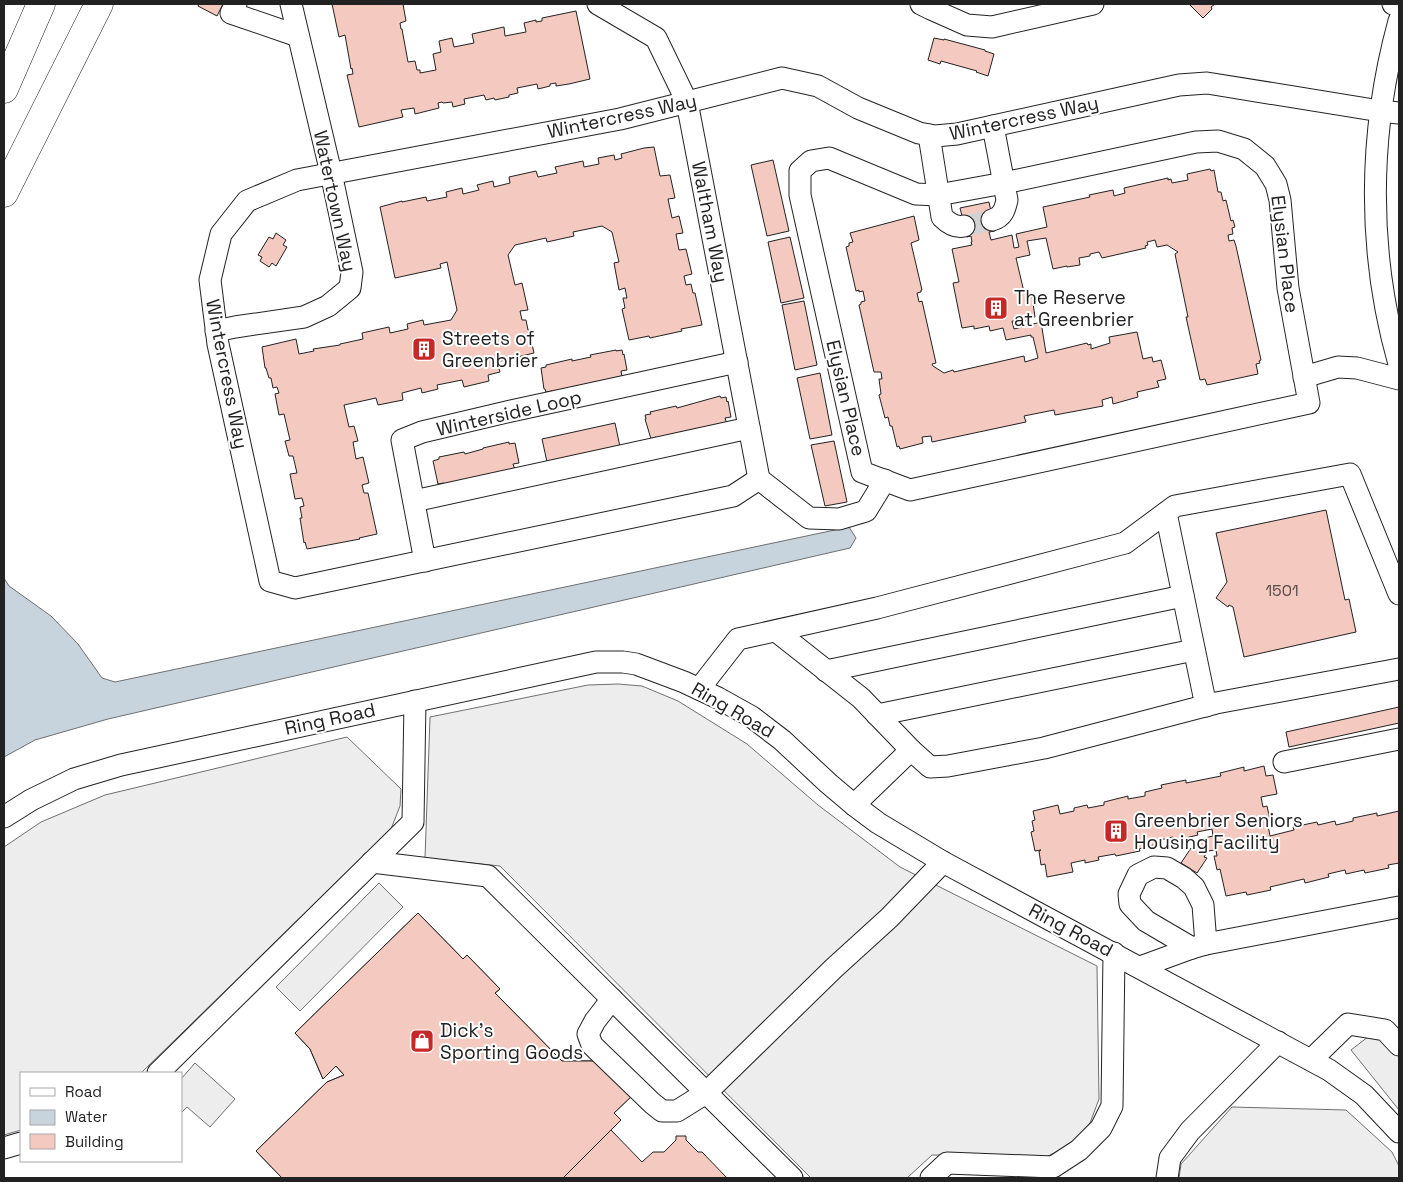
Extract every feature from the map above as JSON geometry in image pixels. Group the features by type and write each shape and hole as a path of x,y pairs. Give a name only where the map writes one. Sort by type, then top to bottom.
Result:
{"highway":[{"path":"4,89 41,4"},
{"path":"4,193 99,4"}],"street":[{"path":"236,4 231,13 298,36"},
{"name":"Watertown Way","path":"216,331 304,316 328,306 350,288 352,272 291,4"},
{"name":"Waltham Way","path":"598,4 656,38 688,102 759,479"},
{"path":"921,4 967,26 992,27 1093,4"},
{"path":"1392,4 1399,7"},
{"path":"1399,22 1389,57 1390,112 1375,179 1377,249 1386,309 1399,364"},
{"name":"Wintercress Way","path":"425,561 295,588 270,581 216,331 210,280 221,234 247,201 297,180 620,119 782,78 818,86 858,108 919,133 935,136 957,134 1179,85 1207,83 1390,112"},
{"path":"992,126 1007,200 1005,210 998,219 992,220"},
{"path":"929,135 942,217 950,224 960,227 964,226"},
{"name":"Elysian Place","path":"1218,141 1244,150 1265,166 1276,184 1280,200 1288,288 1309,403 910,490 862,472 800,195 800,171 812,161 829,158 916,194 938,196 1196,142 1218,141"},
{"name":"Winterside Loop","path":"425,561 402,440 422,432 511,411 737,362"},
{"path":"1304,377 1338,367 1357,368 1399,379"},
{"path":"414,501 750,428"},
{"path":"699,689 738,639 877,608 1125,543 1175,506 1350,474 1399,594"},
{"path":"425,561 733,496 759,479 809,518 840,519 866,511 885,480"},
{"path":"1166,513 1206,706"},
{"path":"826,671 1183,596"},
{"path":"776,631 861,698 930,767 948,766 1044,748 1206,706 1399,670"},
{"path":"877,715 1194,650"},
{"name":"Ring Road","path":"4,817 31,800 74,778 113,767 596,662 609,661 636,664 684,682 752,717 782,740 854,805 878,823 943,862 1329,1070 1364,1095 1399,1132"},
{"path":"159,1072 413,822 415,701"},
{"path":"1284,762 1399,739"},
{"path":"854,805 911,750"},
{"path":"372,862 488,876 792,1178"},
{"path":"612,999 595,1021 588,1034 592,1045 662,1111 676,1111 706,1093 834,968 889,918 943,862"},
{"path":"1140,967 1199,946 1399,907"},
{"path":"931,1178 947,1163 1054,1167 1079,1150 1101,1128 1112,1106 1114,953"},
{"path":"1311,1060 1348,1024 1384,1030 1399,1044"},
{"path":"1167,1178 1170,1158 1190,1131 1278,1042"},
{"path":"4,1148 20,1143"}],"shaded area":[{"path":"618,684 642,686 678,701 747,744 818,805 900,867 1097,966 1099,1099 1090,1123 1072,1144 1046,1157 932,1155 907,1178 811,1178 500,866 425,858 430,717 588,685"},
{"path":"347,737 401,789 400,806 391,829 142,1072 20,1072 20,1130 4,1135 4,847 41,822 105,795"},
{"path":"379,883 403,907 300,1011 276,987"},
{"path":"1390,1020 1399,1032 1399,1110 1351,1050"},
{"path":"195,1063 235,1099 210,1127 187,1107 182,1112 182,1078"},
{"path":"1232,1107 1346,1110 1392,1152 1399,1166 1399,1178 1179,1178 1181,1164"}],"water":[{"path":"849,527 856,538 850,548 108,719 35,740 4,757 4,578 9,586 51,616 78,644 102,678 115,682"}],"building":[{"path":"199,4 223,4 217,16 198,6"},
{"path":"332,4 403,4 406,21 400,23 408,62 415,61 417,70 420,70 420,73 436,70 433,54 441,52 439,41 452,38 454,47 474,43 472,34 504,27 505,36 526,32 524,23 536,20 536,22 542,21 542,18 576,11 590,79 556,86 556,83 550,84 550,86 538,89 537,84 517,88 518,93 509,95 509,97 486,100 484,95 464,99 465,104 453,107 452,102 442,102 438,103 439,108 415,114 414,108 401,110 403,117 359,127 347,75 353,74 345,35 339,37"},
{"path":"1189,4 1215,4 1203,18"},
{"path":"934,38 944,39 994,54 988,76 941,61 940,64 928,60"},
{"name":"Streets of Greenbrier","path":"654,147 660,176 670,175 675,198 668,199 672,218 679,216 683,233 676,234 679,250 686,249 692,274 684,276 686,285 691,284 693,293 695,293 702,325 650,338 649,336 629,340 622,309 625,308 623,298 627,298 625,288 619,290 614,263 619,262 612,232 602,226 573,232 574,236 547,242 546,238 515,245 508,255 515,285 522,283 528,310 520,311 522,320 526,320 534,353 497,362 500,372 488,375 489,381 464,387 462,380 437,385 438,389 422,393 421,388 402,393 403,400 378,405 376,398 344,405 349,427 354,426 358,441 353,442 356,459 363,457 369,483 362,485 364,493 368,493 377,534 307,549 304,543 300,518 302,518 300,507 304,506 302,498 295,499 290,474 297,473 293,456 289,456 285,441 290,440 284,414 279,415 275,394 279,393 277,387 273,388 271,378 269,378 265,368 262,347 296,339 299,354 314,351 313,349 363,339 362,333 389,327 390,333 408,329 407,324 423,320 424,325 451,320 457,310 447,262 440,264 441,268 395,278 380,207 426,197 427,201 447,197 446,192 462,188 463,194 479,190 477,185 493,181 494,187 510,183 509,177 536,171 538,177 557,173 555,167 583,161 584,167 599,164 598,158 614,155 615,160 622,158 621,154"},
{"path":"773,160 789,231 767,236 751,165"},
{"name":"The Reserve at Greenbrier","path":"1210,169 1211,171 1214,170 1218,192 1221,192 1223,201 1226,200 1231,221 1233,220 1235,227 1232,228 1233,234 1228,235 1229,241 1234,240 1236,246 1261,360 1259,361 1260,363 1256,364 1258,374 1207,385 1205,379 1200,380 1175,254 1178,252 1167,245 1157,247 1155,240 1147,242 1146,248 1102,258 1099,252 1090,254 1090,256 1079,258 1080,265 1053,269 1046,238 1027,241 1030,255 1016,258 1024,292 1029,291 1030,296 1032,296 1035,317 1014,323 1012,321 1014,329 1041,322 1046,353 1087,343 1088,345 1091,344 1091,349 1110,343 1109,337 1137,332 1143,359 1152,357 1153,362 1161,360 1166,379 1157,381 1159,387 1137,392 1138,397 1113,404 1112,397 1102,400 1103,406 1055,415 1054,410 1024,416 1026,422 932,442 931,436 922,437 923,443 900,449 899,446 897,447 892,426 890,426 888,417 885,418 879,395 881,394 879,379 882,379 881,372 874,372 859,305 865,301 863,291 856,291 846,247 849,246 849,243 853,242 850,233 914,216 919,240 911,243 922,290 917,293 919,302 922,301 936,363 932,364 933,366 944,373 1024,356 1025,362 1038,358 1031,335 1006,340 1003,328 990,331 989,326 974,329 974,326 962,328 953,283 959,282 952,249 972,245 972,242 971,236 967,237 960,208 989,202 995,231 989,232 991,240 1012,235 1014,248 1019,247 1016,234 1047,227 1043,207 1113,190 1114,196 1125,193 1124,188 1168,178 1168,180 1171,179 1172,183 1188,180 1187,174"},
{"path":"276,233 286,240 283,245 287,247 276,266 272,263 269,267 260,261 262,257 258,255 269,237 273,239"},
{"path":"790,237 804,298 781,303 768,242"},
{"path":"804,301 817,365 795,370 782,305"},
{"path":"622,350 624,354 627,370 621,371 622,377 552,393 552,391 546,392 544,389 541,368 546,367 546,365 591,357 590,355"},
{"path":"820,373 832,435 810,439 797,378"},
{"path":"720,396 721,398 726,397 728,401 731,417 725,418 727,424 657,440 656,437 651,439 645,415 651,414 650,412 676,406 677,408"},
{"path":"615,423 620,447 547,462 542,439"},
{"path":"834,441 847,502 825,506 811,445"},
{"path":"509,442 509,444 515,443 519,463 513,464 515,470 444,486 444,483 438,484 433,461 439,459 439,457 464,452 465,454"},
{"path":"1326,510 1345,600 1349,599 1356,632 1244,657 1233,607 1229,605 1228,607 1216,598 1227,582 1216,533"},
{"path":"1399,707 1399,723 1289,747 1286,732"},
{"name":"Greenbrier Seniors Housing Facility","path":"1264,766 1266,776 1273,775 1277,794 1261,797 1263,807 1267,806 1270,820 1267,820 1270,836 1294,830 1293,827 1317,822 1318,825 1335,821 1336,825 1353,821 1353,818 1377,813 1377,816 1399,811 1399,863 1388,865 1389,868 1365,873 1364,870 1346,874 1345,870 1328,874 1329,877 1305,883 1304,879 1270,887 1271,890 1247,895 1246,892 1226,896 1220,869 1217,870 1214,856 1217,856 1216,850 1208,851 1204,857 1207,858 1197,873 1181,863 1200,839 1213,836 1212,829 1197,832 1198,835 1173,841 1173,837 1156,841 1157,844 1139,849 1140,851 1116,856 1115,854 1098,857 1099,860 1085,863 1085,860 1071,863 1073,872 1047,877 1045,864 1041,865 1039,851 1041,850 1035,851 1031,832 1034,831 1032,821 1035,820 1033,811 1058,805 1060,814 1074,811 1074,808 1087,805 1088,808 1104,805 1104,802 1128,796 1128,799 1145,796 1145,792 1162,788 1161,785 1186,780 1186,783 1221,776 1220,773 1244,767 1244,771"},
{"name":"Dick's Sporting Goods","path":"418,913 463,959 467,955 500,989 495,993 562,1061 602,1061 634,1094 614,1113 621,1120 610,1129 642,1162 653,1152 664,1152 676,1140 676,1136 686,1136 686,1140 698,1152 702,1152 727,1178 282,1178 256,1151 327,1082 344,1075 336,1066 323,1079 310,1049 295,1033"},
{"name":"Dick's Sporting Goods","path":"418,913 463,959 467,955 500,989 495,993 562,1061 602,1061 634,1094 614,1113 621,1120 563,1178 282,1178 256,1151 327,1082 344,1075 336,1066 323,1079 310,1049 295,1033"}],"tunnel":[{"path":"964,226 992,220"}],"place":[{"name":"The Reserve at Greenbrier","path":"996,308"},
{"name":"Streets of Greenbrier","path":"424,349"},
{"name":"Greenbrier Seniors Housing Facility","path":"1116,831"},
{"name":"Dick's Sporting Goods","path":"422,1041"}]}
